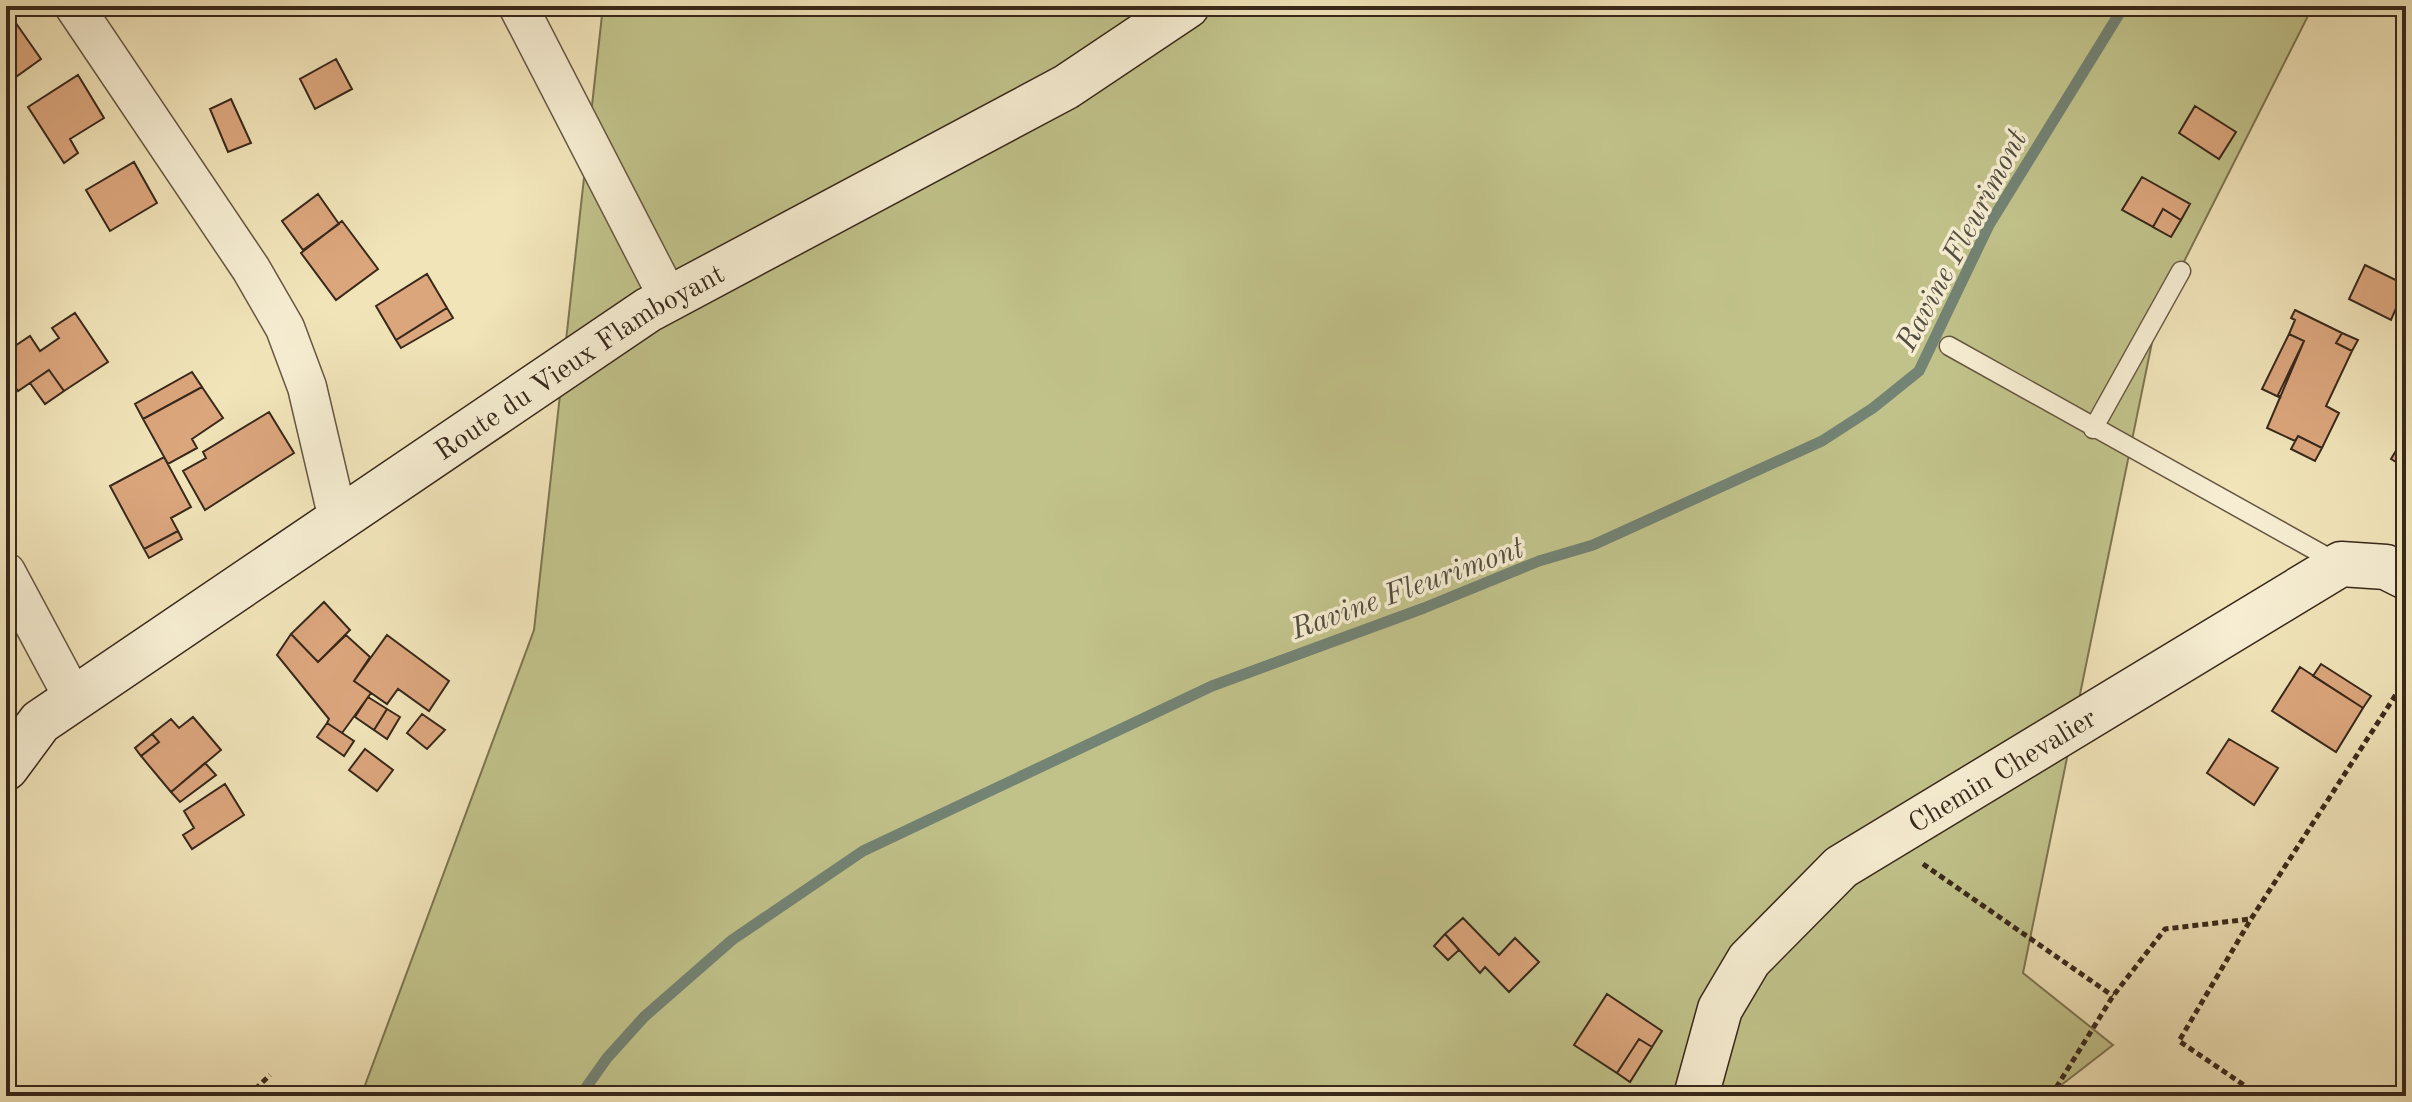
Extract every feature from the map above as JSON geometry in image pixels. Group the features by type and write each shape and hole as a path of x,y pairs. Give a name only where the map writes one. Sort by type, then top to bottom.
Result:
{"main road":[{"name":"Route du Vieux Flamboyant","path":"8,754 40,722 669,299 1066,87 1187,6"},
{"path":"2341,564 2386,567 2406,577"},
{"name":"Chemin Chevalier","path":"1696,1096 1720,1009 1749,960 1841,867 2341,564"}],"street":[{"path":"74,6 251,269 285,328 307,387 338,519"},
{"path":"518,6 669,299"},
{"path":"6,572 74,699"}],"lane":[{"path":"2093,429 2181,271"},
{"path":"1949,346 2093,429 2341,564"}],"path":[{"path":"2260,1096 2179,1041 2251,919 2406,679"},
{"path":"1886,839 2113,996"},
{"path":"2051,1096 2113,996 2165,929 2251,919"},
{"path":"248,1096 270,1075"}],"green space":[{"path":"603,6 2313,6 2158,313 2023,973 2113,1045 2047,1096 361,1096 534,630"}],"building":[{"path":"6,9 41,59 6,84"},
{"path":"336,59 352,89 315,109 300,79"},
{"path":"78,75 104,118 70,139 78,153 64,163 28,107"},
{"path":"231,99 251,143 228,152 210,109"},
{"path":"2195,106 2236,132 2219,159 2179,133"},
{"path":"134,162 157,203 110,231 86,190"},
{"path":"2142,177 2190,204 2181,220 2163,209 2153,227 2122,210"},
{"path":"318,194 339,224 303,250 282,221"},
{"path":"2163,209 2181,220 2171,237 2153,227"},
{"path":"342,221 378,269 336,300 301,253"},
{"path":"2365,265 2406,285 2391,320 2349,299"},
{"path":"427,274 447,308 396,340 376,306"},
{"path":"447,308 453,318 401,348 396,340"},
{"path":"2295,310 2342,333 2336,343 2352,351 2326,406 2339,413 2322,448 2298,436 2295,441 2267,428 2304,341 2289,334 2295,320 2291,318"},
{"path":"75,313 108,362 64,391 49,370 18,391 6,374 6,352 30,336 40,351 59,338 52,328"},
{"path":"2342,333 2358,340 2352,351 2336,343"},
{"path":"2289,334 2304,341 2278,395 2281,398 2262,389"},
{"path":"49,370 64,391 45,404 30,383"},
{"path":"192,372 202,387 143,419 135,404"},
{"path":"202,387 223,418 192,439 197,448 168,464 143,419"},
{"path":"269,412 294,453 205,510 183,471 206,458 203,452"},
{"path":"2298,436 2322,448 2315,461 2291,449"},
{"path":"2406,436 2406,468 2391,459"},
{"path":"164,457 191,507 171,518 178,531 144,549 110,486"},
{"path":"178,531 182,539 149,558 144,549"},
{"path":"324,602 350,630 318,662 291,634"},
{"path":"291,634 318,662 346,635 370,657 354,681 371,693 342,733 327,723 329,719 277,655"},
{"path":"387,635 449,681 429,711 398,689 387,704 354,681"},
{"path":"2321,664 2371,696 2363,708 2313,676"},
{"path":"2300,667 2363,708 2336,752 2272,711"},
{"path":"368,697 387,709 374,730 355,717"},
{"path":"387,709 400,717 387,739 374,730"},
{"path":"422,714 445,730 427,749 407,733"},
{"path":"193,717 221,750 171,792 141,756 159,742 152,734 171,719 179,728"},
{"path":"327,723 354,741 344,756 317,737"},
{"path":"152,734 159,742 141,756 135,748"},
{"path":"2229,739 2278,768 2254,805 2207,773"},
{"path":"365,749 393,770 377,791 349,770"},
{"path":"205,763 216,775 180,802 171,792"},
{"path":"225,784 244,815 192,849 183,835 194,828 184,811"},
{"path":"1463,918 1499,955 1515,938 1539,962 1509,992 1485,967 1480,973 1445,934"},
{"path":"1445,934 1459,950 1448,960 1434,946"},
{"path":"1607,994 1662,1031 1652,1047 1639,1039 1617,1073 1574,1045"},
{"path":"1639,1039 1652,1047 1630,1082 1617,1073"}],"waterway":[{"name":"Ravine Fleurimont","path":"580,1096 607,1058 644,1017 732,940 863,851 1212,686 1424,608 1539,561 1593,545 1822,441 1873,408 1919,371 1989,225 2124,6"}]}
